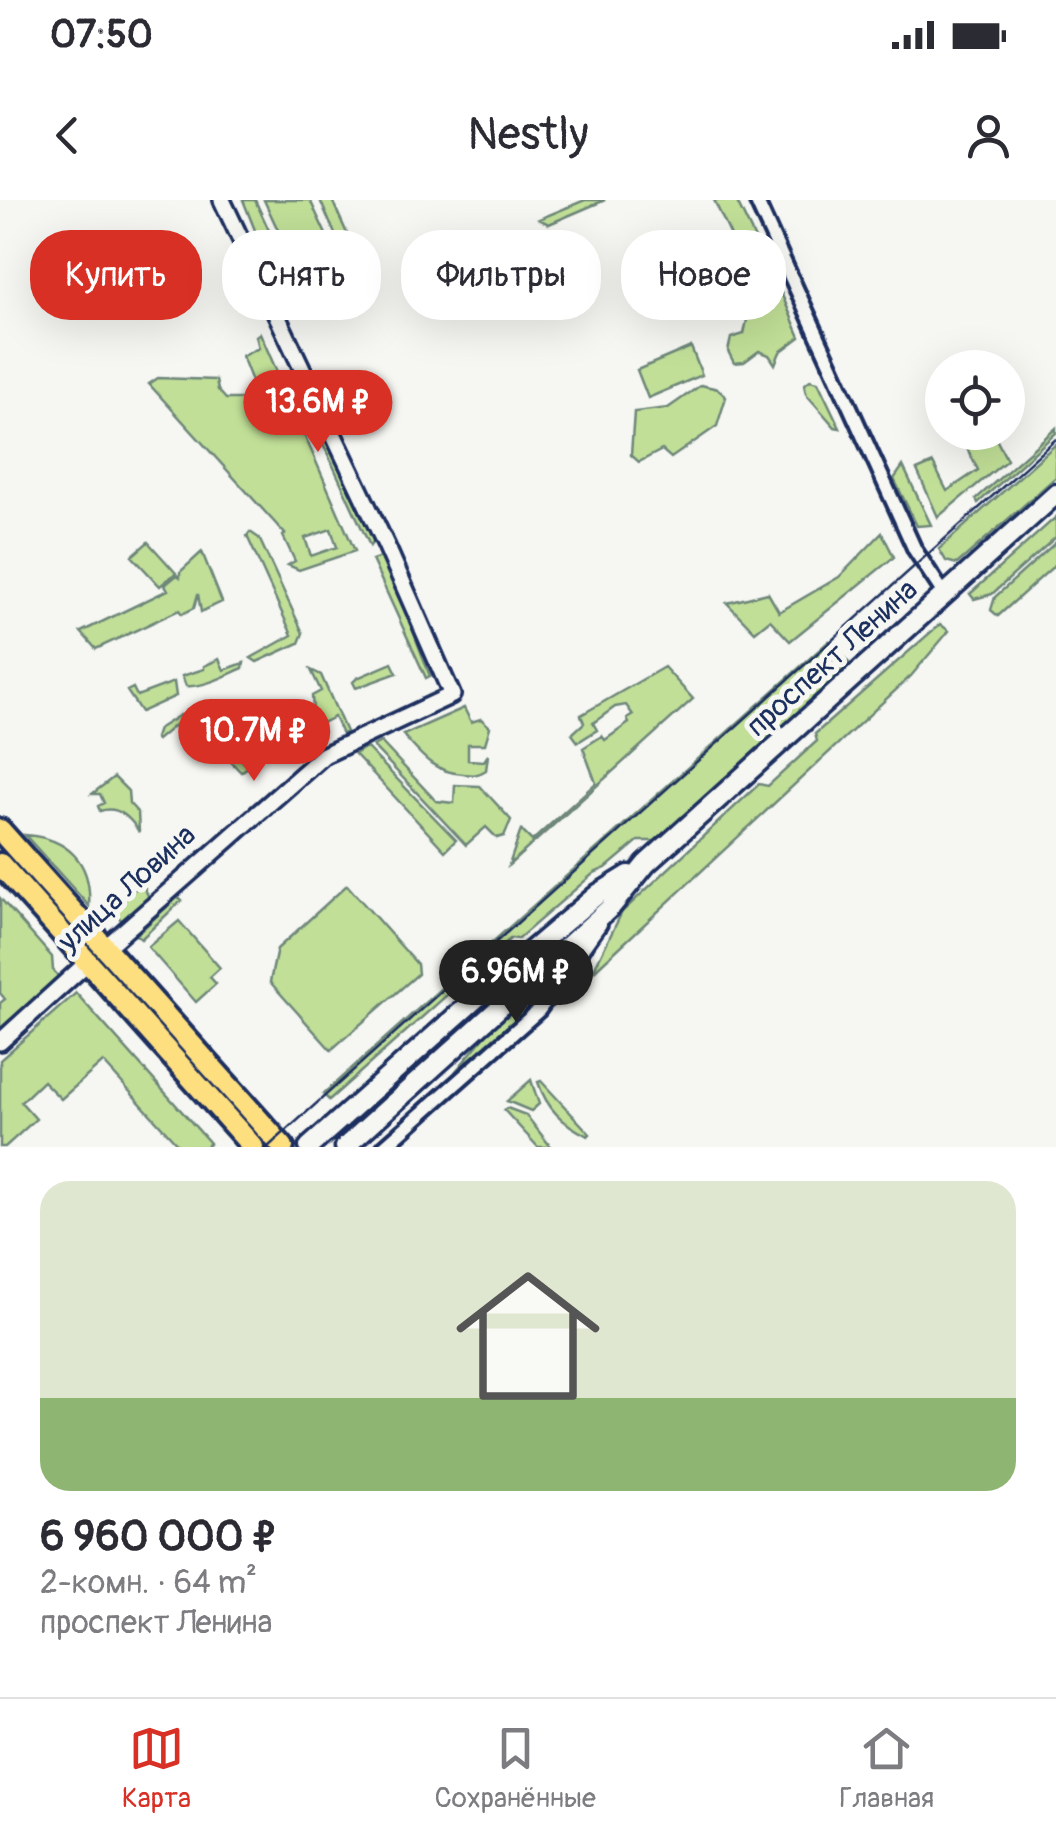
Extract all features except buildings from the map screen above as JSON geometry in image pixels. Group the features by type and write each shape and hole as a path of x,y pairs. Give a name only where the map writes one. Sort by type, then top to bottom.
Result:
{"main road":[{"name":"проспект Ленина","path":"345,1147 610,907 646,864 1056,494"},
{"path":"0,830 282,1147"},
{"path":"0,864 253,1147"},
{"name":"проспект Ленина","path":"309,1147 598,894 646,864"},
{"name":"улица Ловина","path":"88,962 104,948"}],"street":[{"name":"улица Ловина","path":"104,948 324,755 452,695 386,545 222,200"},
{"path":"756,200 915,550 944,594"},
{"path":"384,1147 539,1010 610,907"},
{"name":"улица Ловина","path":"0,1042 88,962"}],"green space":[{"path":"243,200 255,200 269,230 255,230"},
{"path":"264,200 310,200 324,230 278,230"},
{"path":"320,200 332,200 345,230 333,230"},
{"path":"585,200 605,200 549,224 539,219"},
{"path":"714,200 736,200 751,230 728,230"},
{"path":"786,304 800,337 780,352 775,364 769,355 759,351 744,362 734,363 728,351 731,338 744,334 747,320 786,320"},
{"path":"260,333 355,551 299,570 288,565 295,561 285,534 149,384 158,378 216,380 226,399 243,399 253,384 242,356 259,348 256,336","holes":["331,529 337,547 311,556 305,538"]},
{"path":"691,347 702,375 648,398 637,370"},
{"path":"810,380 818,382 840,428 806,394 804,385"},
{"path":"296,385 309,401 369,522 375,539 370,546"},
{"path":"701,385 718,389 726,397 717,426 671,458 662,450 639,462 631,455 634,412 668,408"},
{"path":"1056,428 1056,433 978,503 976,499"},
{"path":"1056,444 1056,477 957,564 946,561 939,549"},
{"path":"968,450 1002,450 1007,460 938,517 917,470 933,463 947,491 978,470"},
{"path":"903,466 931,525 917,526 894,479"},
{"path":"1056,517 1056,537 992,594 974,599 970,594"},
{"path":"250,532 259,538 303,633 299,643 257,662 251,658 292,635 247,536"},
{"path":"882,533 894,557 790,641 770,620 755,632 727,603 768,593 779,612 839,577"},
{"path":"148,542 176,573 160,586 132,556"},
{"path":"1056,542 1056,564 998,616 991,610 995,597"},
{"path":"202,552 222,602 201,612 198,594 194,608 182,614 179,610 96,649 81,632 168,590 165,585 177,575 180,577 180,572"},
{"path":"381,557 387,562 430,676 426,678 372,560"},
{"path":"940,624 949,631 911,676 592,973 622,912 759,784 768,786 817,741 815,734"},
{"path":"829,641 850,664 657,841 638,841 606,868 594,873 518,939 511,938 329,1100 323,1094"},
{"path":"219,659 224,670 244,663 243,668 207,683 186,686 182,676"},
{"path":"392,663 397,673 356,688 353,682 357,678"},
{"path":"664,667 693,699 509,865 521,830 532,841 596,783 583,748 602,736 605,740 629,723 627,719 633,715 626,705 615,707 593,723 597,730 578,742 572,734 584,723 581,715"},
{"path":"311,670 321,675 346,732 342,734 334,717 318,725 316,717 241,772 199,729 176,724 155,738 158,729 180,715 183,719 205,709 226,754 234,752 244,762 313,711 312,696 321,691"},
{"path":"174,682 176,696 141,712 127,691 133,688 137,696"},
{"path":"464,708 471,722 481,719 490,727 485,744 468,744 468,760 484,761 488,755 486,770 470,775 436,766 403,735"},
{"path":"381,742 436,801 454,803 455,785 480,786 511,820 504,836 497,838 486,827 466,845 373,746"},
{"path":"366,747 456,840 445,851 355,754"},
{"path":"114,777 128,791 129,803 138,813 139,832 123,814 100,811 98,806 104,803 100,794 92,794"},
{"path":"25,835 54,841 75,856 86,877 89,906"},
{"path":"142,882 149,898 124,923 113,911"},
{"path":"347,885 417,964 418,974 331,1050 270,982 277,949"},
{"path":"178,897 182,900 141,939 136,935"},
{"path":"0,898 52,957 53,970 60,978 0,1033 0,1003 5,999 0,993"},
{"path":"179,921 220,968 210,977 216,984 196,1002 148,947"},
{"path":"570,954 525,1011 455,1072 489,1031"},
{"path":"76,993 210,1143 206,1147 180,1147 103,1062 61,1099 43,1081 21,1102 36,1119 5,1147 0,1147 0,1060"},
{"path":"531,1080 539,1104 531,1111 507,1101"},
{"path":"538,1082 588,1136 557,1115 542,1092"},
{"path":"504,1110 526,1115 551,1147 538,1147"}],"tram line":[{"path":"268,1147 1056,439"}]}
